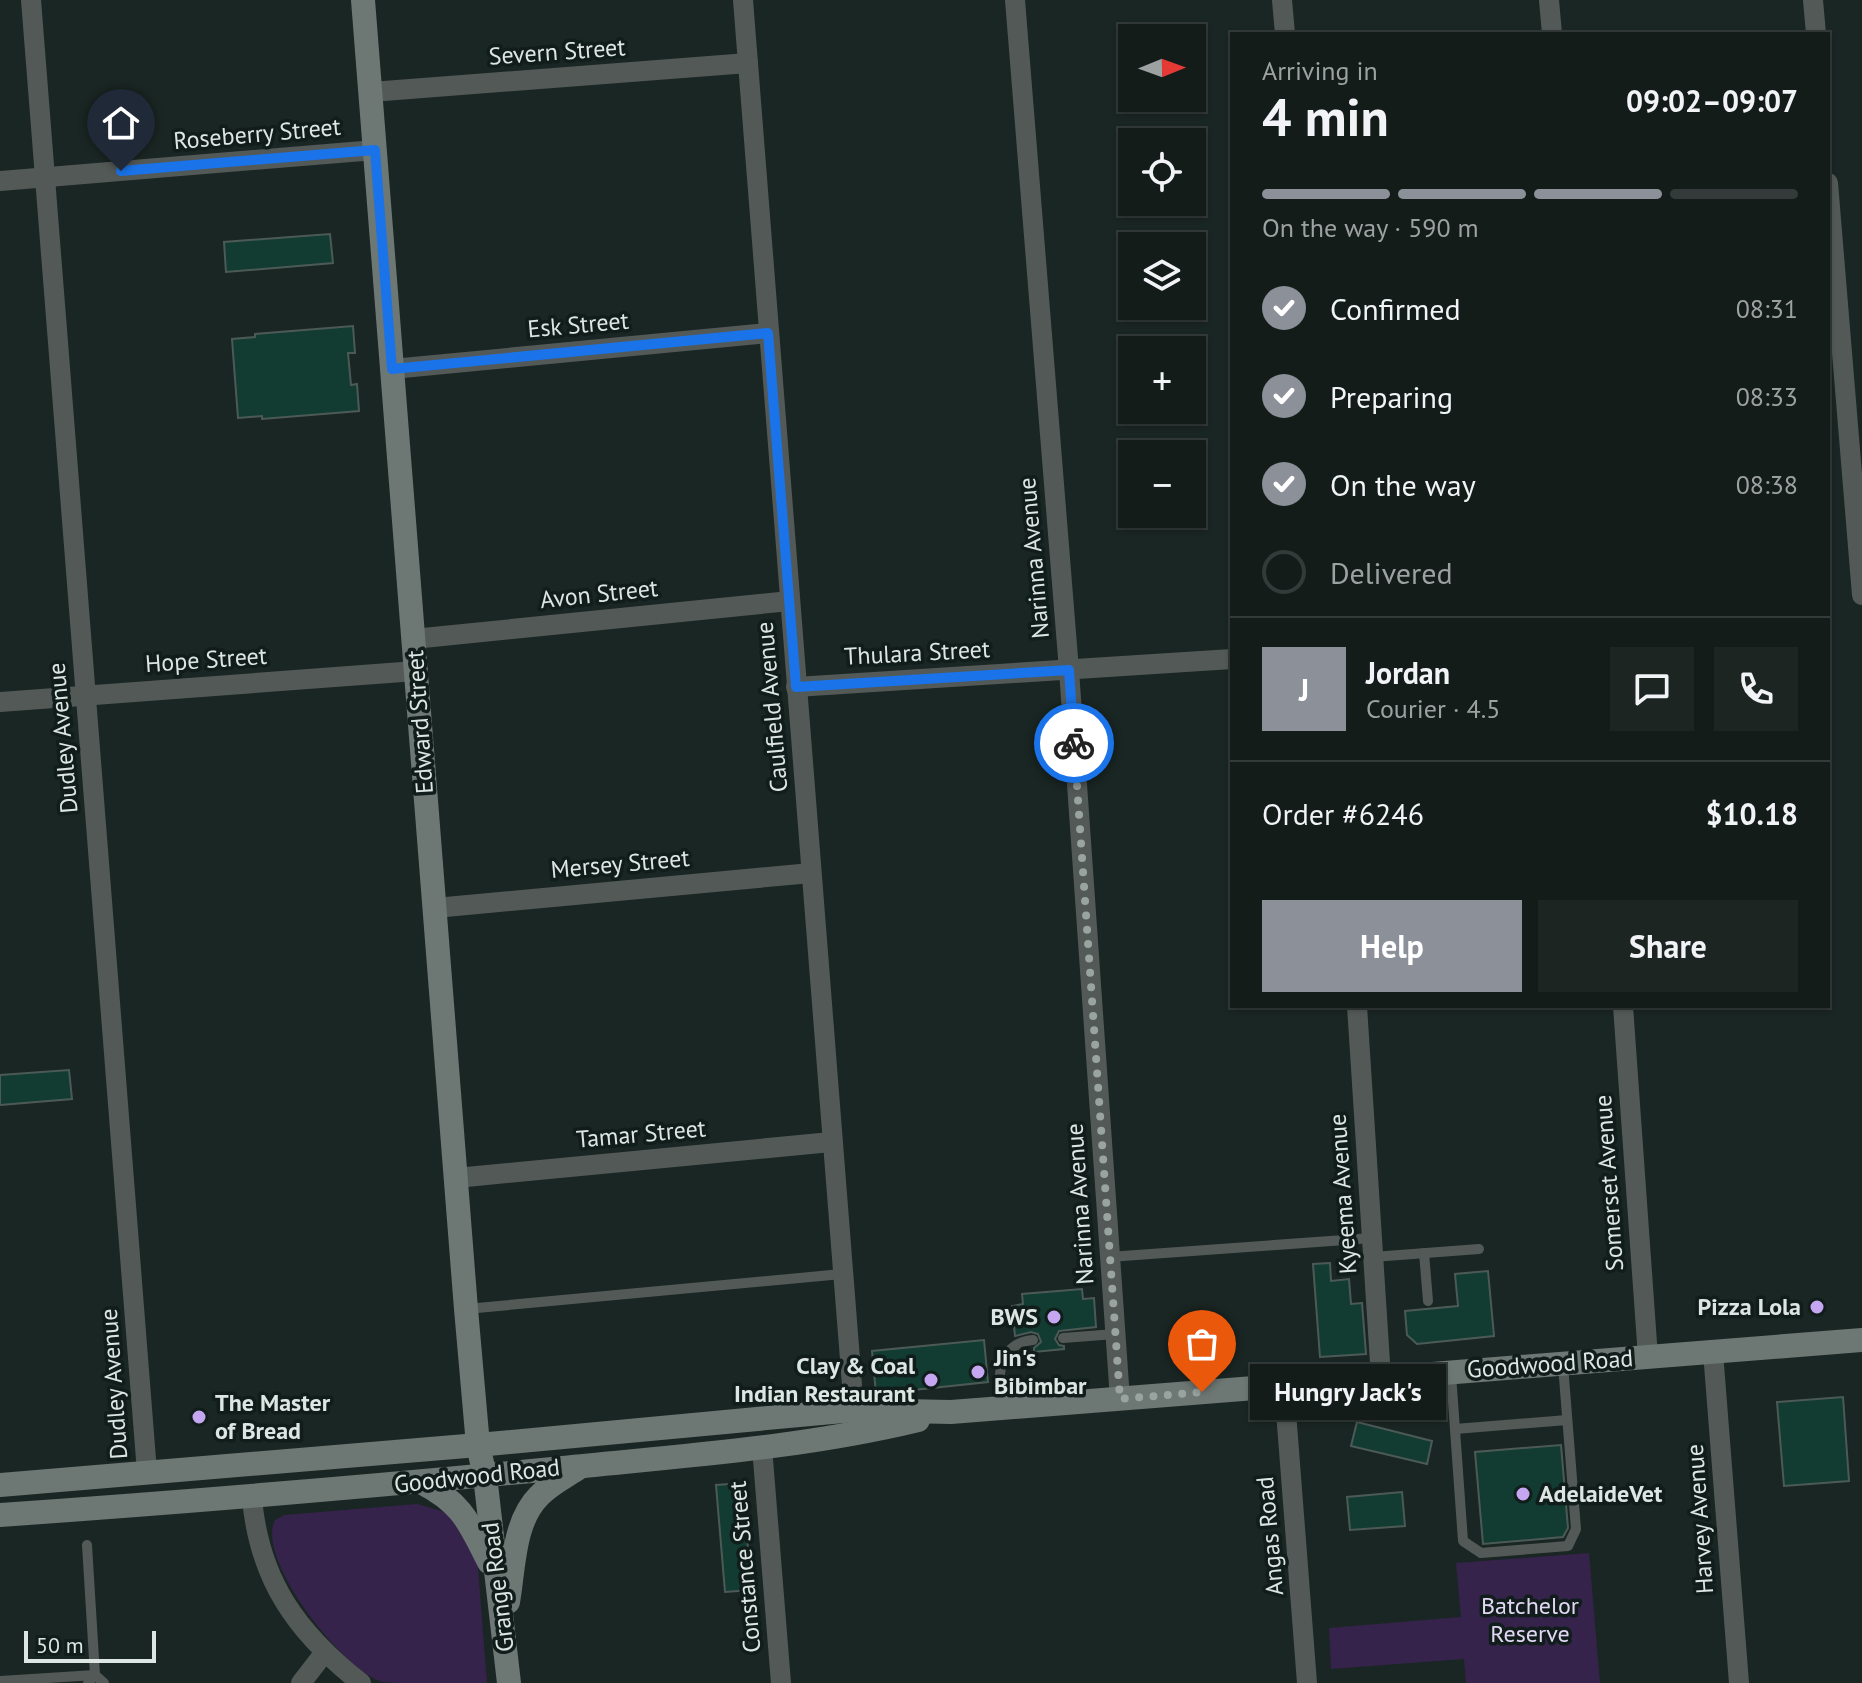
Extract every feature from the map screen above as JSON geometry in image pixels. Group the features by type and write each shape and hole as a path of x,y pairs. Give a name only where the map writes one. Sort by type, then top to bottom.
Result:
{"main road":[{"name":"Edward Street","path":"363,0 478,1445"},
{"name":"Goodwood Road","path":"0,1485 854,1410 951,1412 1862,1340"},
{"name":"Goodwood Road","path":"0,1515 252,1498 762,1447 855,1435 951,1412"},
{"name":"Grange Road","path":"478,1445 485,1476 509,1683"},
{"path":"503,1632 522,1521 537,1497 582,1466"},
{"path":"421,1482 443,1493 459,1507 496,1574"}],"street":[{"name":"Dudley Avenue","path":"31,0 147,1472"},
{"name":"Caulfield Avenue","path":"743,0 854,1410"},
{"name":"Narinna Avenue","path":"1015,0 1069,670 1120,1399"},
{"path":"1282,0 1285,32"},
{"path":"1549,0 1552,32"},
{"path":"1813,0 1816,32"},
{"name":"Severn Street","path":"371,92 748,63"},
{"name":"Roseberry Street","path":"0,181 375,150"},
{"path":"1830,218 1862,595"},
{"name":"Esk Street","path":"392,369 768,333"},
{"name":"Avon Street","path":"413,639 790,601"},
{"name":"Thulara Street","path":"796,687 1230,659"},
{"name":"Hope Street","path":"0,702 416,671"},
{"name":"Mersey Street","path":"435,908 811,873"},
{"name":"Kyeema Avenue","path":"1357,1008 1381,1378"},
{"name":"Somerset Avenue","path":"1623,1008 1648,1357"},
{"name":"Tamar Street","path":"456,1178 831,1142"},
{"name":"Harvey Avenue","path":"1713,1352 1739,1683"},
{"name":"Angas Road","path":"1284,1386 1307,1683"},
{"name":"Constance Street","path":"762,1447 781,1683"},
{"path":"252,1498 260,1548 269,1576 293,1617 351,1680"},
{"path":"301,1683 325,1652"}],"lane":[{"path":"1109,1257 1372,1248 1424,1253 1479,1249"},
{"path":"1424,1253 1428,1301"},
{"path":"466,1309 842,1274"},
{"path":"1063,1338 1115,1334"},
{"path":"999,1408 998,1374 1006,1353 1033,1340"},
{"path":"1451,1372 1463,1541 1481,1553 1539,1549 1568,1546 1576,1529 1563,1364"},
{"path":"1455,1429 1567,1420"},
{"path":"87,1545 92,1679"},
{"path":"0,1681 92,1679 104,1683"}],"green space":[{"path":"417,1504 449,1513 476,1556 487,1683 382,1682 365,1673 326,1636 306,1611 278,1560 272,1538 275,1520 284,1515"},
{"name":"Batchelor Reserve","path":"1589,1553 1600,1683 1466,1683 1464,1659 1331,1669 1329,1628 1461,1617 1456,1563"}],"building":[{"path":"330,234 333,263 226,272 224,242"},
{"path":"353,326 355,353 348,353 351,385 357,384 359,411 238,418 232,339 255,337 255,334"},
{"path":"69,1070 72,1099 0,1105 0,1075"},
{"path":"1330,1263 1331,1281 1349,1279 1351,1304 1362,1303 1366,1354 1320,1357 1313,1264"},
{"path":"1488,1271 1494,1336 1417,1344 1407,1335 1405,1311 1458,1306 1455,1274"},
{"name":"BWS","path":"1082,1289 1083,1299 1094,1298 1096,1327 1059,1331 1055,1339 1064,1349 1034,1352 1041,1342 1038,1334 1031,1332 1015,1336 1012,1306 1023,1304 1022,1294"},
{"path":"984,1340 988,1382 876,1394 872,1351"},
{"path":"1843,1397 1849,1481 1784,1486 1777,1402"},
{"path":"1357,1422 1432,1441 1427,1464 1351,1446"},
{"name":"AdelaideVet","path":"1561,1445 1568,1528 1563,1537 1483,1544 1475,1452"},
{"path":"743,1483 751,1590 725,1592 716,1485"},
{"path":"1402,1492 1405,1526 1350,1530 1347,1497"}],"way so far":[{"path":"1074,743 1120,1399 1202,1392"}],"place":[{"name":"Pizza Lola","path":"1817,1307"},
{"name":"BWS","path":"1054,1317"},
{"name":"Jin's Bibimbar","path":"978,1372"},
{"name":"Clay & Coal Indian Restaurant","path":"931,1380"},
{"name":"Hungry Jack's","path":"1202,1392"},
{"name":"The Master of Bread","path":"199,1417"},
{"name":"AdelaideVet","path":"1523,1494"}],"route":[{"path":"121,171 375,150 392,369 768,333 796,687 1069,670 1074,743"}]}
